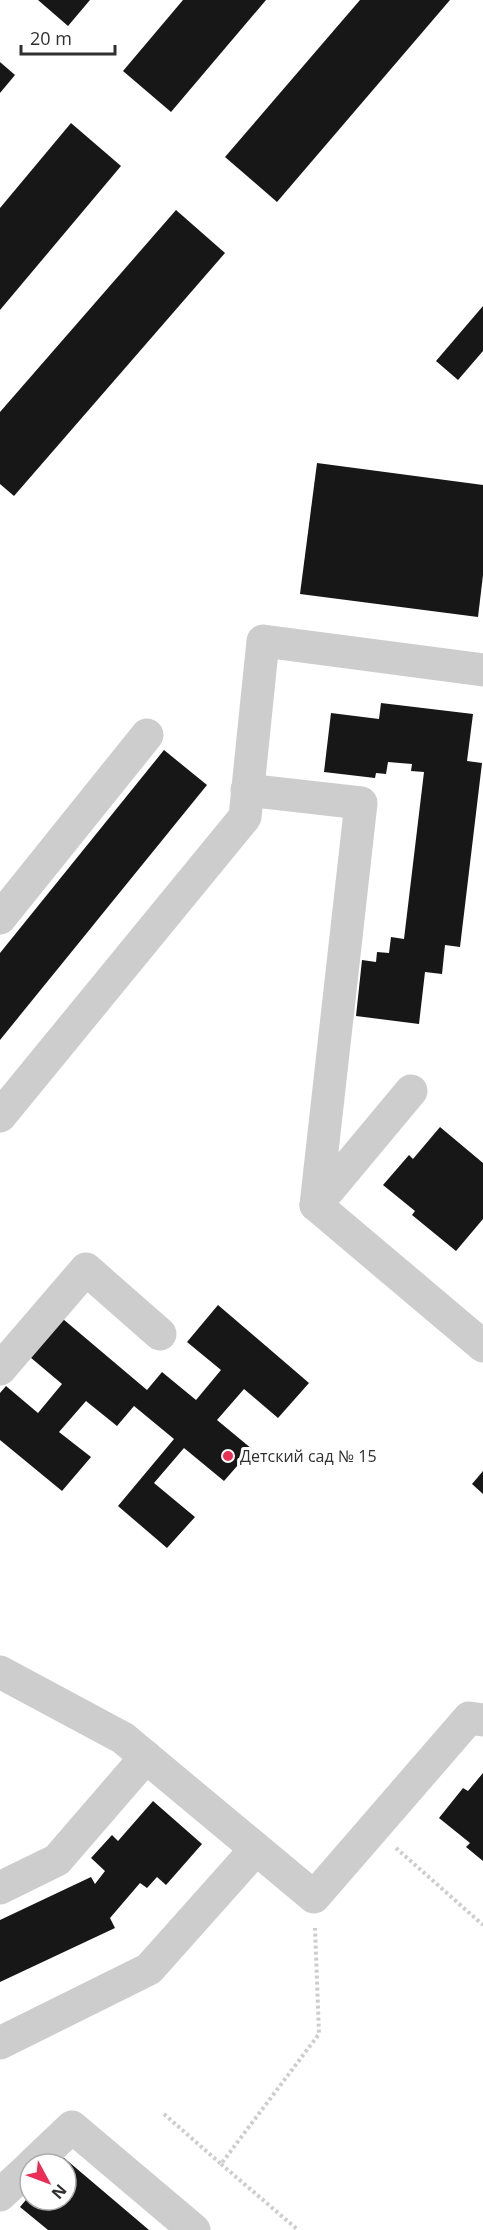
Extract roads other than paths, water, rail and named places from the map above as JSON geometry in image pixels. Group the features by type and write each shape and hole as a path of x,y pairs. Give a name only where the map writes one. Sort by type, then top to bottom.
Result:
{"lane":[{"path":"0,1116 245,817 263,640 483,670"},
{"path":"0,918 147,735"},
{"path":"247,790 361,803 316,1205"},
{"path":"316,1205 411,1091"},
{"path":"316,1205 483,1346"},
{"path":"0,1369 86,1269 160,1334"},
{"path":"0,1672 123,1738 314,1897 468,1718 483,1720"},
{"path":"0,1888 57,1860 146,1757"},
{"path":"0,2043 149,1969 256,1849"},
{"path":"46,2152 72,2127 194,2230"},
{"path":"0,2195 18,2179"}],"place":[{"name":"Детский сад № 15","path":"228,1456"}]}
